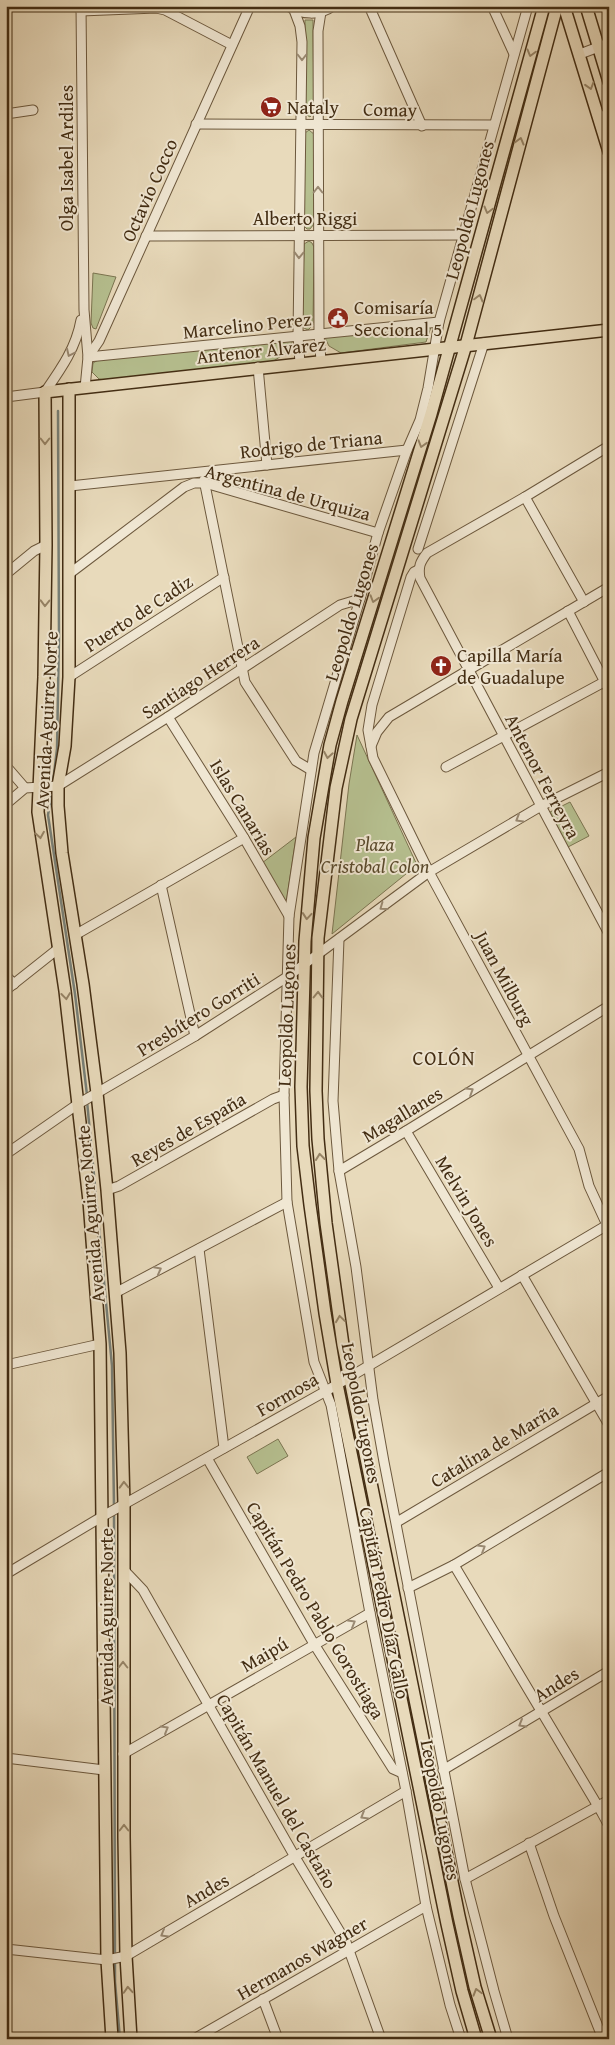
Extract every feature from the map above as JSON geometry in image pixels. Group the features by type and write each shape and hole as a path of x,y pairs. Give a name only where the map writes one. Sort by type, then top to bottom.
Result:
{"main road":[{"name":"Leopoldo Lugones","path":"476,2039 446,1924 337,1384 325,1313 303,1146 301,1087 304,965 314,838 330,745 431,414 544,6"},
{"name":"Leopoldo Lugones","path":"491,2039 475,1987 459,1916 344,1345 327,1233 318,1139 316,1091 318,938 336,788 342,756 365,672 466,345 557,6"},
{"path":"564,6 604,116 609,152"},
{"path":"586,6 603,45 609,82"},
{"path":"549,32 554,28 564,28 574,33"},
{"name":"Antenor Álvarez","path":"45,392 258,367 609,330"},
{"name":"Avenida Aguirre Norte","path":"68,389 70,486 69,677 65,746 58,786 58,806 62,853 75,935 88,1098 89,1201 100,1344 106,1515 104,1770 116,1958 131,2039"},
{"name":"Avenida Aguirre Norte","path":"45,392 46,545 44,677 38,823 58,948 107,1190 120,1353 121,1506 124,1570 123,1754 112,2039"}],"street":[{"name":"Octavio Cocco","path":"85,388 88,357 99,340 250,6"},
{"path":"291,8 303,13 321,12 333,6"},
{"path":"368,6 422,126"},
{"path":"492,6 514,54"},
{"name":"Capitán Pedro Díaz Gallo","path":"461,2039 450,2005 426,1906 406,1791 331,1405 314,1362 287,1202 284,1095 289,916 314,753 378,533 407,450 420,420 428,388 438,322 528,6"},
{"path":"81,8 156,8 165,10 232,45"},
{"name":"Olga Isabel Ardiles","path":"81,8 84,310"},
{"path":"291,8 300,26 302,42 298,336 300,363"},
{"path":"321,12 318,31 318,234 321,361"},
{"path":"580,54 603,45"},
{"path":"6,114 33,110"},
{"name":"Comay","path":"196,124 494,125"},
{"name":"Alberto Riggi","path":"146,236 299,234 464,235"},
{"path":"84,310 88,357"},
{"path":"45,392 70,354 79,333 84,310"},
{"name":"Marcelino Perez","path":"88,357 438,322"},
{"path":"418,570 484,343"},
{"path":"258,367 267,465"},
{"name":"Antenor Álvarez","path":"6,396 45,392"},
{"path":"405,544 423,551 525,497 609,446"},
{"name":"Rodrigo de Triana","path":"70,486 407,450"},
{"path":"201,472 245,682 296,761 311,770"},
{"name":"Argentina de Urquiza","path":"69,574 184,487 194,483 205,484 378,533"},
{"path":"525,497 584,602"},
{"path":"6,574 34,551 46,545"},
{"name":"Antenor Ferreyra","path":"418,570 420,578 609,934"},
{"name":"Juan Milburg","path":"418,570 414,572 411,578 372,705 368,730 373,758 429,872 579,1149 589,1186 608,1225"},
{"name":"Puerto de Cadiz","path":"69,677 224,577"},
{"path":"371,746 377,732 389,717 468,668 609,587"},
{"name":"Santiago Herrera","path":"58,786 340,605 360,599"},
{"path":"446,767 503,736 607,686 568,611"},
{"name":"Islas Canarias","path":"168,717 244,838 289,916"},
{"path":"6,766 25,788"},
{"name":"Presbítero Gorriti","path":"6,1154 88,1098 195,1036 287,977 429,872 541,806 609,772"},
{"path":"6,804 25,788 58,786"},
{"path":"75,935 244,838"},
{"path":"161,885 195,1036"},
{"name":"Capitán Pedro Díaz Gallo","path":"339,939 332,1101 339,1171 356,1267 384,1462 443,1770 465,1879 491,1982 508,2039"},
{"path":"6,976 10,987 58,948"},
{"name":"Magallanes","path":"339,1171 609,1006"},
{"name":"Reyes de España","path":"107,1190 119,1186 273,1099 284,1095"},
{"name":"Melvin Jones","path":"406,1131 499,1288"},
{"path":"115,1293 287,1202"},
{"name":"Formosa","path":"6,1574 121,1506 326,1391 608,1225"},
{"path":"199,1249 224,1448"},
{"path":"522,1275 609,1425"},
{"path":"6,1365 100,1344"},
{"name":"Catalina de Marña","path":"396,1522 609,1396"},
{"name":"Capitán Pedro Pablo Gorostiaga","path":"207,1458 314,1644 393,1769 402,1773"},
{"path":"408,1588 454,1564 609,1472"},
{"path":"454,1564 609,1826"},
{"name":"Capitán Manuel del Castaño","path":"124,1570 143,1590 349,1950 381,2039"},
{"name":"Maipú","path":"123,1754 370,1613"},
{"name":"Andes","path":"443,1770 609,1671"},
{"path":"6,1758 104,1770"},
{"name":"Andes","path":"116,1958 295,1857 406,1791"},
{"path":"465,1879 609,1800"},
{"path":"529,1843 554,1916 603,2039"},
{"name":"Hermanos Wagner","path":"194,2039 426,1906"},
{"path":"6,1949 116,1958"},
{"path":"263,1999 278,2039"}],"green space":[{"path":"305,20 313,20 314,112 310,117 304,111"},
{"path":"309,130 315,135 314,224 310,229 307,229 303,225 305,133"},
{"path":"309,241 314,247 313,325 308,330 302,324 304,244"},
{"path":"93,273 116,277 96,329 93,328 91,323"},
{"path":"432,324 426,342 341,353 329,346 324,336"},
{"path":"294,339 286,353 272,362 105,380 99,379 92,372 93,363 100,359"},
{"name":"Plaza Cristobal Colon","path":"357,735 417,865 332,934 349,784"},
{"path":"570,802 589,836 568,847 550,812"},
{"path":"296,837 286,904 262,863"},
{"path":"278,1439 288,1456 257,1474 247,1457"}],"waterway":[{"path":"53,782 57,749 59,637 58,411"},
{"path":"51,797 48,815 75,994 87,1095"},
{"path":"87,1101 112,1366 114,1507"},
{"path":"114,1512 115,1982 120,2039"}],"place":[{"name":"Nataly","path":"271,107"},
{"name":"Comisaría Seccional 5","path":"338,318"},
{"name":"Capilla María de Guadalupe","path":"441,666"}],"district":[{"name":"COLÓN","path":"444,1058"}]}
